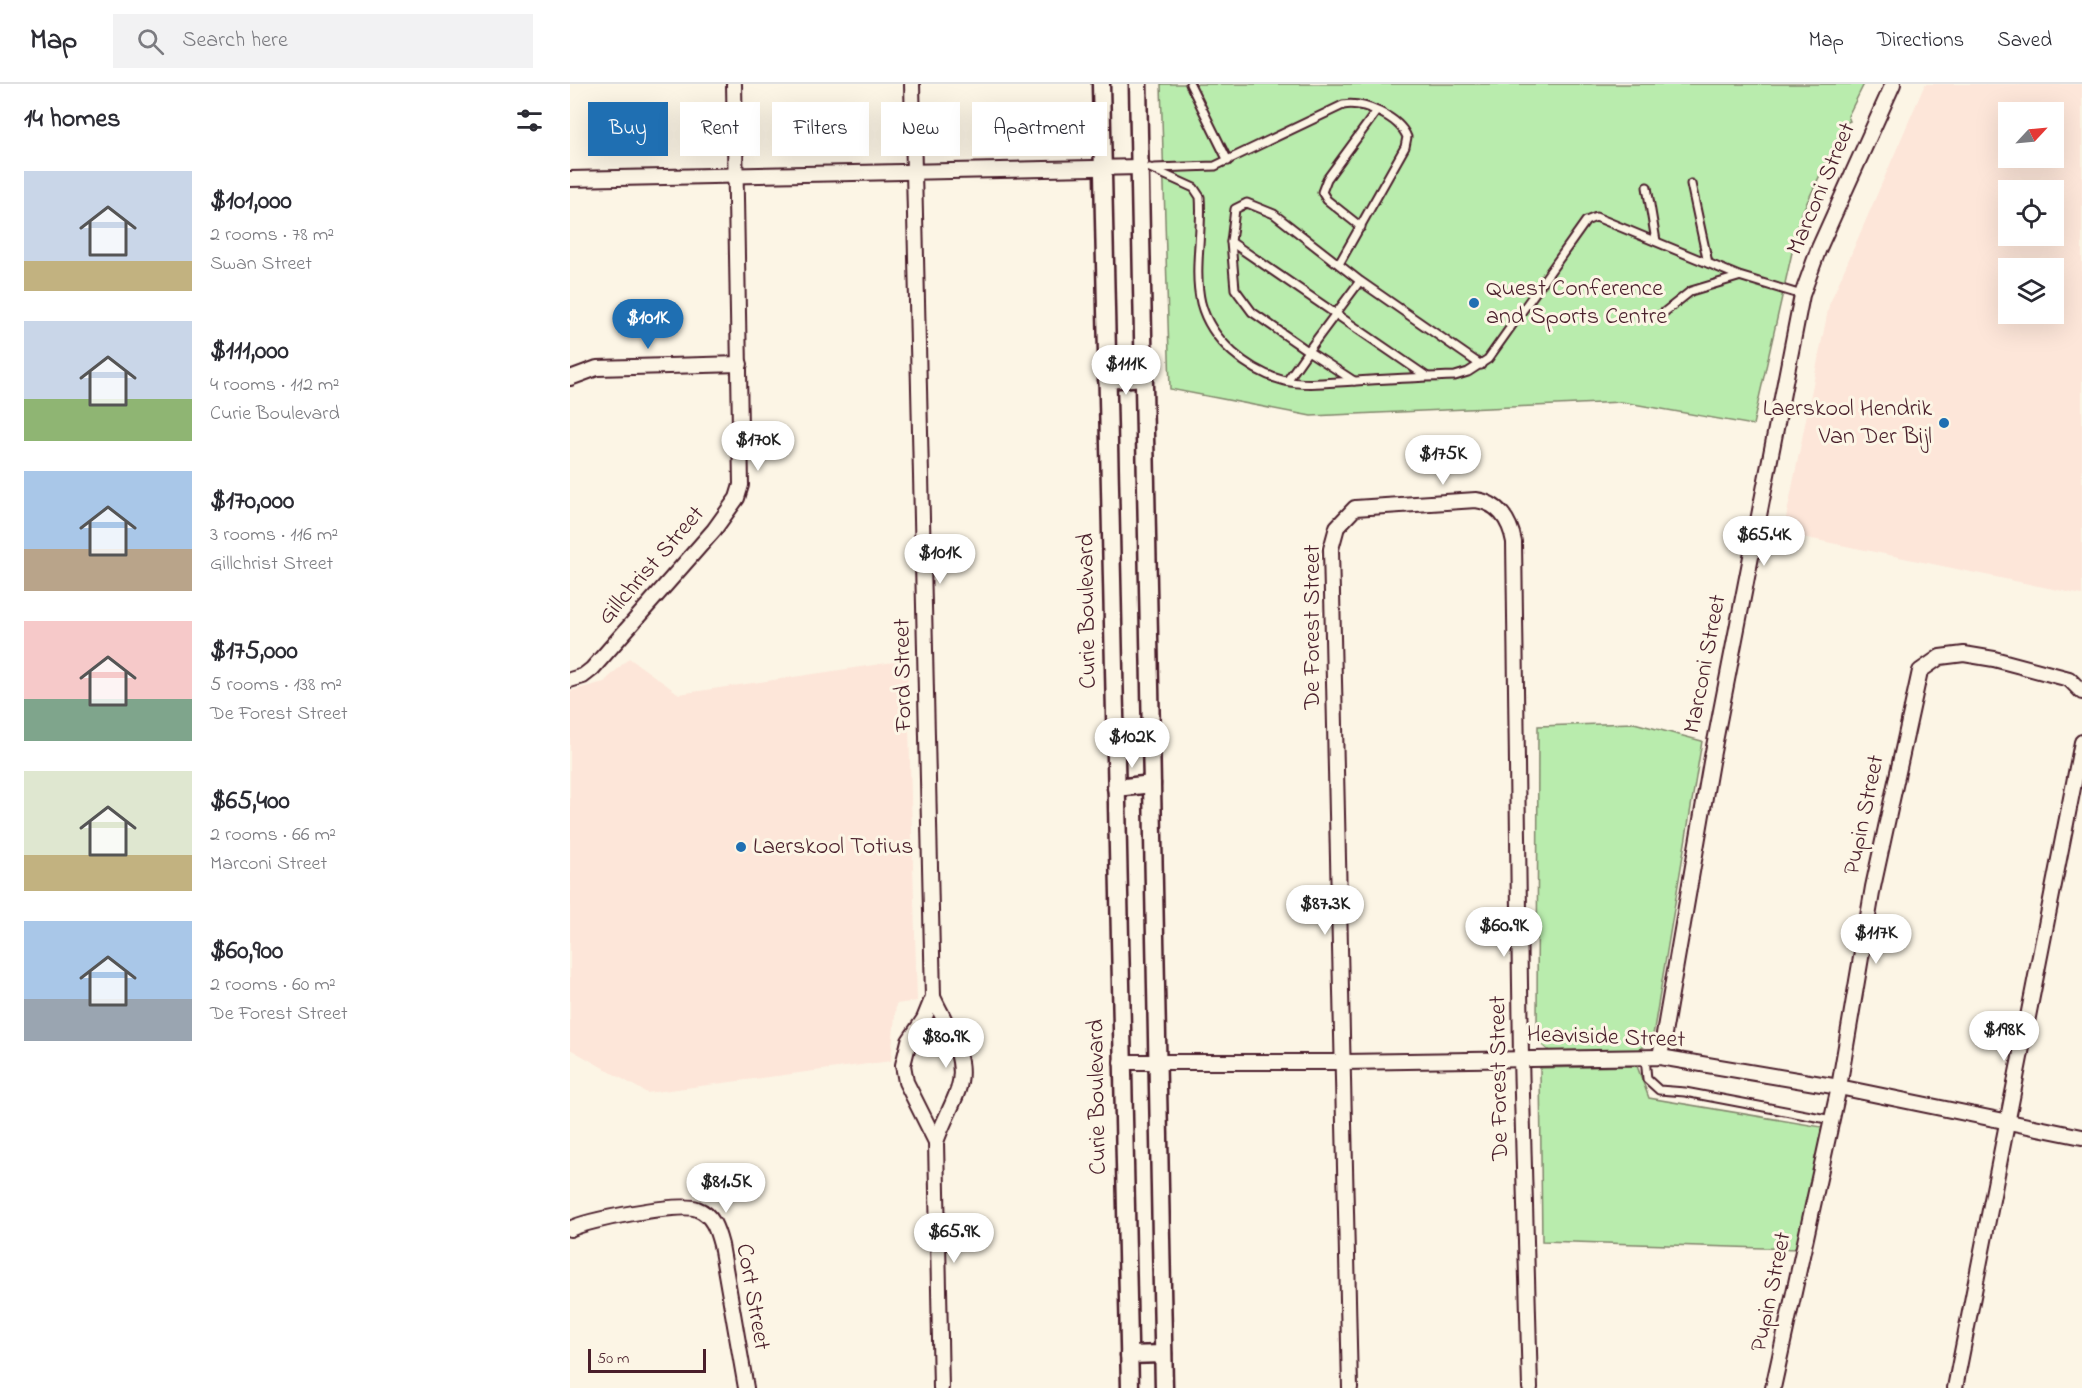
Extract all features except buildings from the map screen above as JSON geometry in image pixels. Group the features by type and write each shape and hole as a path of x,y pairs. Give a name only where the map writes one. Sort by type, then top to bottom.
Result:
{"street":[{"name":"Gillchrist Street","path":"570,680 583,676 592,669 714,530 737,498 742,476 734,84"},
{"name":"Ford Street","path":"912,84 933,997 956,1047 962,1070 958,1089 936,1142 941,1388"},
{"name":"Curie Boulevard","path":"1101,84 1130,1388"},
{"path":"1138,84 1145,168 1143,377 1164,1388"},
{"name":"Marconi Street","path":"1660,1057 1711,762 1803,295 1819,248 1893,84"},
{"path":"570,179 1145,168"},
{"path":"570,378 597,368 740,364"},
{"path":"1107,380 1143,377"},
{"name":"De Forest Street","path":"1350,1388 1331,549 1334,536 1344,517 1355,508 1476,500 1493,505 1501,512 1508,522 1514,542 1521,1058 1530,1388"},
{"name":"Pupin Street","path":"1773,1388 1839,1087 1873,887 1920,671 1940,657 1964,654 1994,658 2063,677 2082,692"},
{"path":"1955,1388 2082,742"},
{"path":"1116,788 1152,784"},
{"name":"Ford Street","path":"933,997 924,1019 909,1041 903,1065 908,1087 936,1142"},
{"name":"Heaviside Street","path":"1122,1062 1344,1062 1660,1057 1839,1087 2082,1137"},
{"name":"Cort Street","path":"570,1228 666,1208 687,1206 708,1215 716,1227 721,1245 746,1388"},
{"path":"1129,1355 1163,1354"}],"lane":[{"path":"1190,84 1228,161"},
{"path":"1145,168 1208,168 1228,161 1343,105 1359,104 1376,112 1396,123 1407,137 1405,147 1339,264"},
{"path":"1361,227 1332,205 1322,192 1327,179 1376,112"},
{"path":"1145,168 1194,188 1200,197 1199,284 1201,302 1214,332 1223,344 1240,358 1271,376 1287,381 1354,381 1455,376 1481,365 1501,342 1590,218 1596,216 1739,276 1803,295"},
{"path":"1691,184 1708,263"},
{"path":"1647,187 1656,241"},
{"path":"1354,381 1252,312 1240,298 1232,280 1231,242 1235,209 1247,203 1274,214 1360,281 1481,365"},
{"path":"1231,242 1427,377"},
{"path":"1657,318 1691,291 1739,276"},
{"path":"1287,381 1360,281"},
{"path":"1645,1057 1647,1079 1659,1090 1685,1092 1832,1120"}],"shaded area":[{"name":"Laerskool Hendrik Van Der Bijl","path":"1925,84 2082,84 2082,595 1783,533 1829,305"},
{"name":"Laerskool Totius","path":"629,658 679,694 907,660 917,1001 896,1004 891,1061 647,1093 570,1049 570,691 604,682"}],"green space":[{"name":"Quest Conference and Sports Centre","path":"1161,84 1864,84 1848,116 1850,121 1845,123 1800,217 1753,425 1622,402 1311,416 1170,389"},
{"path":"1634,723 1702,741 1653,1035 1645,1046 1637,1051 1552,1053 1543,1046 1537,1034 1538,726"},
{"path":"1637,1066 1649,1098 1822,1127 1799,1249 1542,1241 1540,1068"}],"place":[{"name":"Quest Conference and Sports Centre","path":"1474,303"},
{"name":"Laerskool Hendrik Van Der Bijl","path":"1944,423"},
{"name":"Laerskool Totius","path":"741,847"}]}
